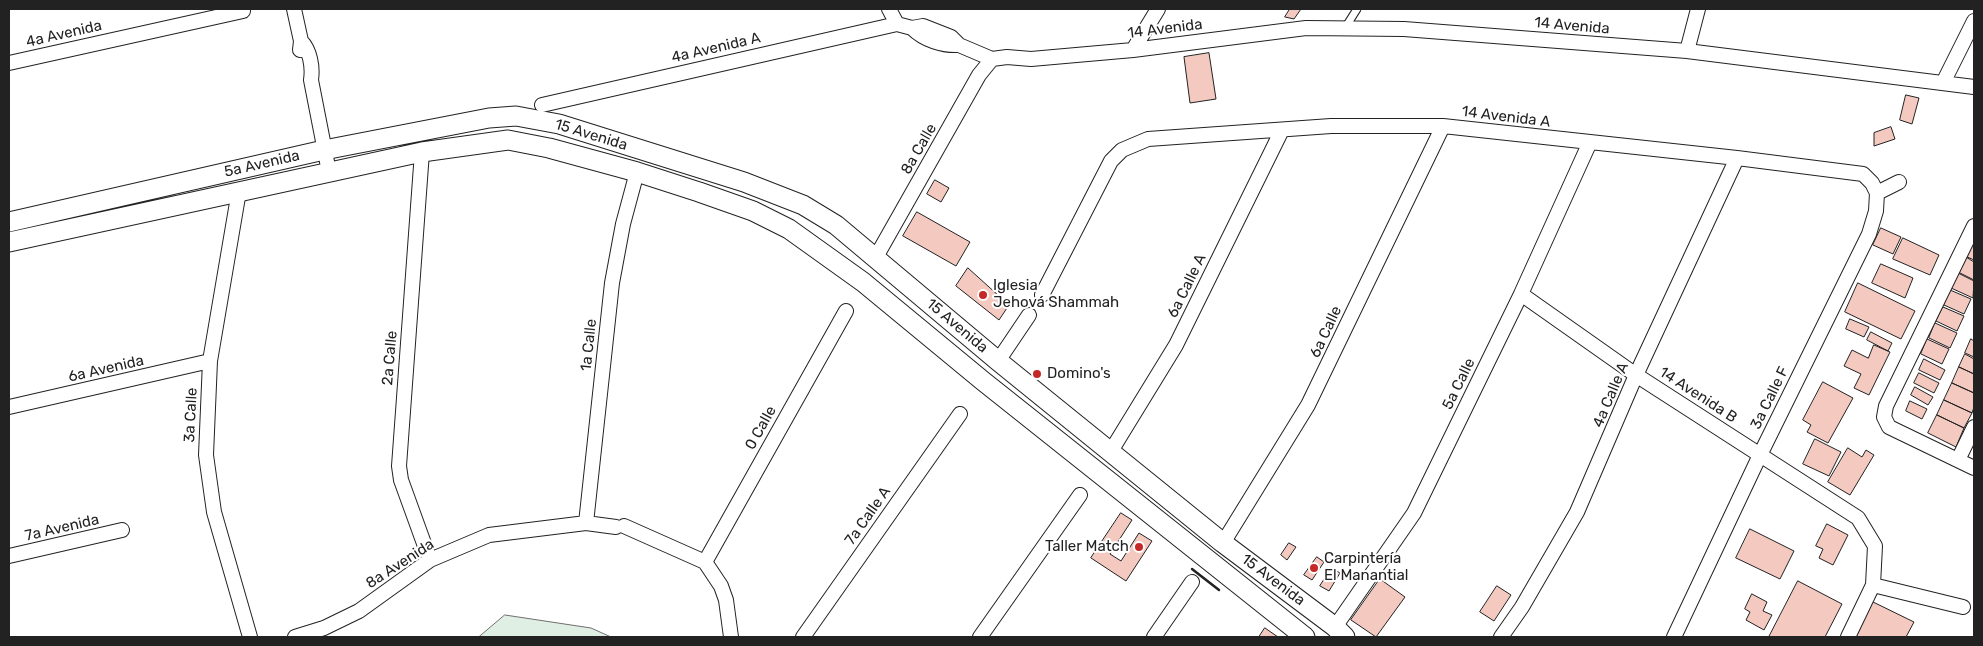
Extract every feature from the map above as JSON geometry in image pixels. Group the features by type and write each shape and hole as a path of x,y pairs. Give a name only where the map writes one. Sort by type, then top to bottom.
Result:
{"main road":[{"name":"15 Avenida","path":"516,116 559,124 744,182 803,205 836,225 998,361 1223,543 1340,632"},
{"name":"5a Avenida","path":"9,222 324,150 489,118 516,116"},
{"name":"15 Avenida","path":"508,140 590,158 637,172 753,211 789,229 863,282 983,381 1305,637"},
{"name":"5a Avenida","path":"9,242 422,152 508,140"}],"street":[{"path":"294,9 301,41 306,46 309,57 312,71 310,80 329,172"},
{"path":"889,9 897,24"},
{"path":"1133,50 1158,9"},
{"path":"1686,51 1698,9"},
{"name":"4a Avenida","path":"9,63 242,11"},
{"path":"1943,83 1974,21"},
{"name":"14 Avenida","path":"897,24 912,28 923,26 951,37 960,45 992,59 1133,50 1306,28 1404,29 1686,51 1974,87"},
{"name":"4a Avenida A","path":"542,104 897,24"},
{"name":"8a Calle","path":"876,257 979,75 992,59"},
{"name":"14 Avenida A","path":"1042,295 1111,161 1122,150 1148,139 1371,124 1444,126 1737,158 1863,174 1872,183 1877,193"},
{"name":"6a Calle","path":"1223,543 1308,406 1333,358 1444,126"},
{"name":"6a Calle A","path":"1111,451 1176,345 1282,130"},
{"name":"5a Calle","path":"1340,632 1414,513 1521,294 1590,142"},
{"name":"2a Calle","path":"422,152 399,466 401,480 430,560"},
{"name":"4a Calle A","path":"1501,637 1527,599 1577,512 1636,374 1737,158"},
{"name":"1a Calle","path":"586,523 612,283 623,224 637,172"},
{"path":"1877,193 1899,182"},
{"name":"3a Calle","path":"239,191 210,362 206,455 214,512 250,637"},
{"name":"3a Calle F","path":"1674,637 1760,455 1869,234 1876,212 1877,193"},
{"path":"1974,226 1886,406 1884,417 1890,427 1974,468"},
{"name":"14 Avenida B","path":"1521,294 1636,374 1858,518 1876,546 1873,585"},
{"name":"0 Calle","path":"705,562 846,310"},
{"path":"998,361 1029,315"},
{"name":"6a Avenida","path":"9,408 210,362"},
{"name":"7a Calle A","path":"803,637 960,414"},
{"path":"1958,460 1974,427"},
{"path":"980,637 1080,495"},
{"name":"8a Avenida","path":"295,637 324,628 359,610 430,560 489,535 586,523 620,527 705,562"},
{"name":"7a Avenida","path":"9,556 122,530"},
{"path":"705,562 721,586 726,600 731,637"},
{"path":"1154,637 1192,582"},
{"path":"1848,637 1873,585 1963,607"}],"lane":[{"path":"1345,29 1357,9"}],"green space":[{"path":"505,615 591,628 611,637 479,637"}],"building":[{"path":"1290,9 1301,9 1294,19 1285,17"},
{"path":"1209,53 1216,99 1190,103 1184,57"},
{"path":"1906,95 1919,98 1912,124 1900,120"},
{"path":"1891,127 1895,139 1874,146 1874,133"},
{"path":"935,180 949,188 941,202 927,194"},
{"path":"917,212 970,242 956,266 903,236"},
{"path":"1881,228 1901,237 1893,254 1873,245"},
{"path":"1903,238 1939,255 1930,275 1893,259"},
{"path":"1972,242 1974,243 1974,260 1965,256"},
{"path":"1966,257 1974,262 1974,280 1958,272"},
{"path":"1881,264 1913,278 1905,298 1872,283"},
{"name":"Iglesia Jehová Shammah","path":"968,268 1009,305 999,320 956,286"},
{"path":"1958,273 1974,281 1973,298 1951,288"},
{"path":"1858,283 1915,311 1901,339 1845,312"},
{"path":"1950,290 1971,299 1964,314 1944,305"},
{"path":"1943,307 1964,316 1957,331 1936,321"},
{"path":"1850,319 1869,327 1864,337 1846,329"},
{"path":"1935,323 1957,333 1950,348 1929,338"},
{"path":"1871,332 1892,343 1888,351 1867,340"},
{"path":"1927,339 1949,349 1942,364 1921,354"},
{"path":"1971,339 1974,341 1974,357 1965,353"},
{"path":"1874,345 1890,352 1869,395 1854,388 1861,374 1844,366 1852,350 1868,358"},
{"path":"1965,354 1974,359 1974,374 1959,367"},
{"path":"1924,359 1945,370 1940,380 1919,370"},
{"path":"1959,367 1974,374 1974,393 1952,383"},
{"path":"1919,373 1939,383 1934,393 1914,383"},
{"path":"1823,382 1853,398 1828,443 1807,432 1811,425 1803,420"},
{"path":"1952,383 1974,393 1972,413 1944,400"},
{"path":"1915,387 1933,397 1928,405 1911,395"},
{"path":"1944,400 1972,413 1964,428 1937,415"},
{"path":"1910,401 1927,409 1922,419 1906,411"},
{"path":"1937,415 1964,428 1956,447 1928,433"},
{"path":"1815,439 1841,452 1829,476 1803,464"},
{"path":"1848,448 1862,457 1866,450 1874,455 1850,495 1828,482"},
{"name":"Taller Match","path":"1121,513 1132,520 1110,554 1121,561 1139,533 1152,541 1126,581 1091,558"},
{"path":"1827,524 1848,535 1833,565 1819,558 1823,549 1816,546"},
{"path":"1750,529 1794,551 1780,579 1736,558"},
{"path":"1289,543 1296,547 1287,560 1281,555"},
{"name":"Carpintería El Manantial","path":"1317,557 1324,562 1312,580 1304,575"},
{"path":"1332,568 1340,573 1329,591 1320,586"},
{"path":"1380,579 1405,597 1376,637 1351,620"},
{"path":"1798,581 1842,604 1825,637 1769,637"},
{"path":"1497,586 1511,595 1494,621 1480,612"},
{"path":"1752,594 1767,602 1763,611 1772,615 1764,630 1746,620 1750,612 1745,609"},
{"path":"1871,601 1914,622 1906,637 1854,637"},
{"path":"1265,628 1278,637 1259,637"}],"wall":[{"path":"1192,569 1219,590"}],"place":[{"name":"Iglesia Jehová Shammah","path":"983,295"},
{"name":"Domino's","path":"1037,374"},
{"name":"Taller Match","path":"1139,547"},
{"name":"Carpintería El Manantial","path":"1314,568"}]}
